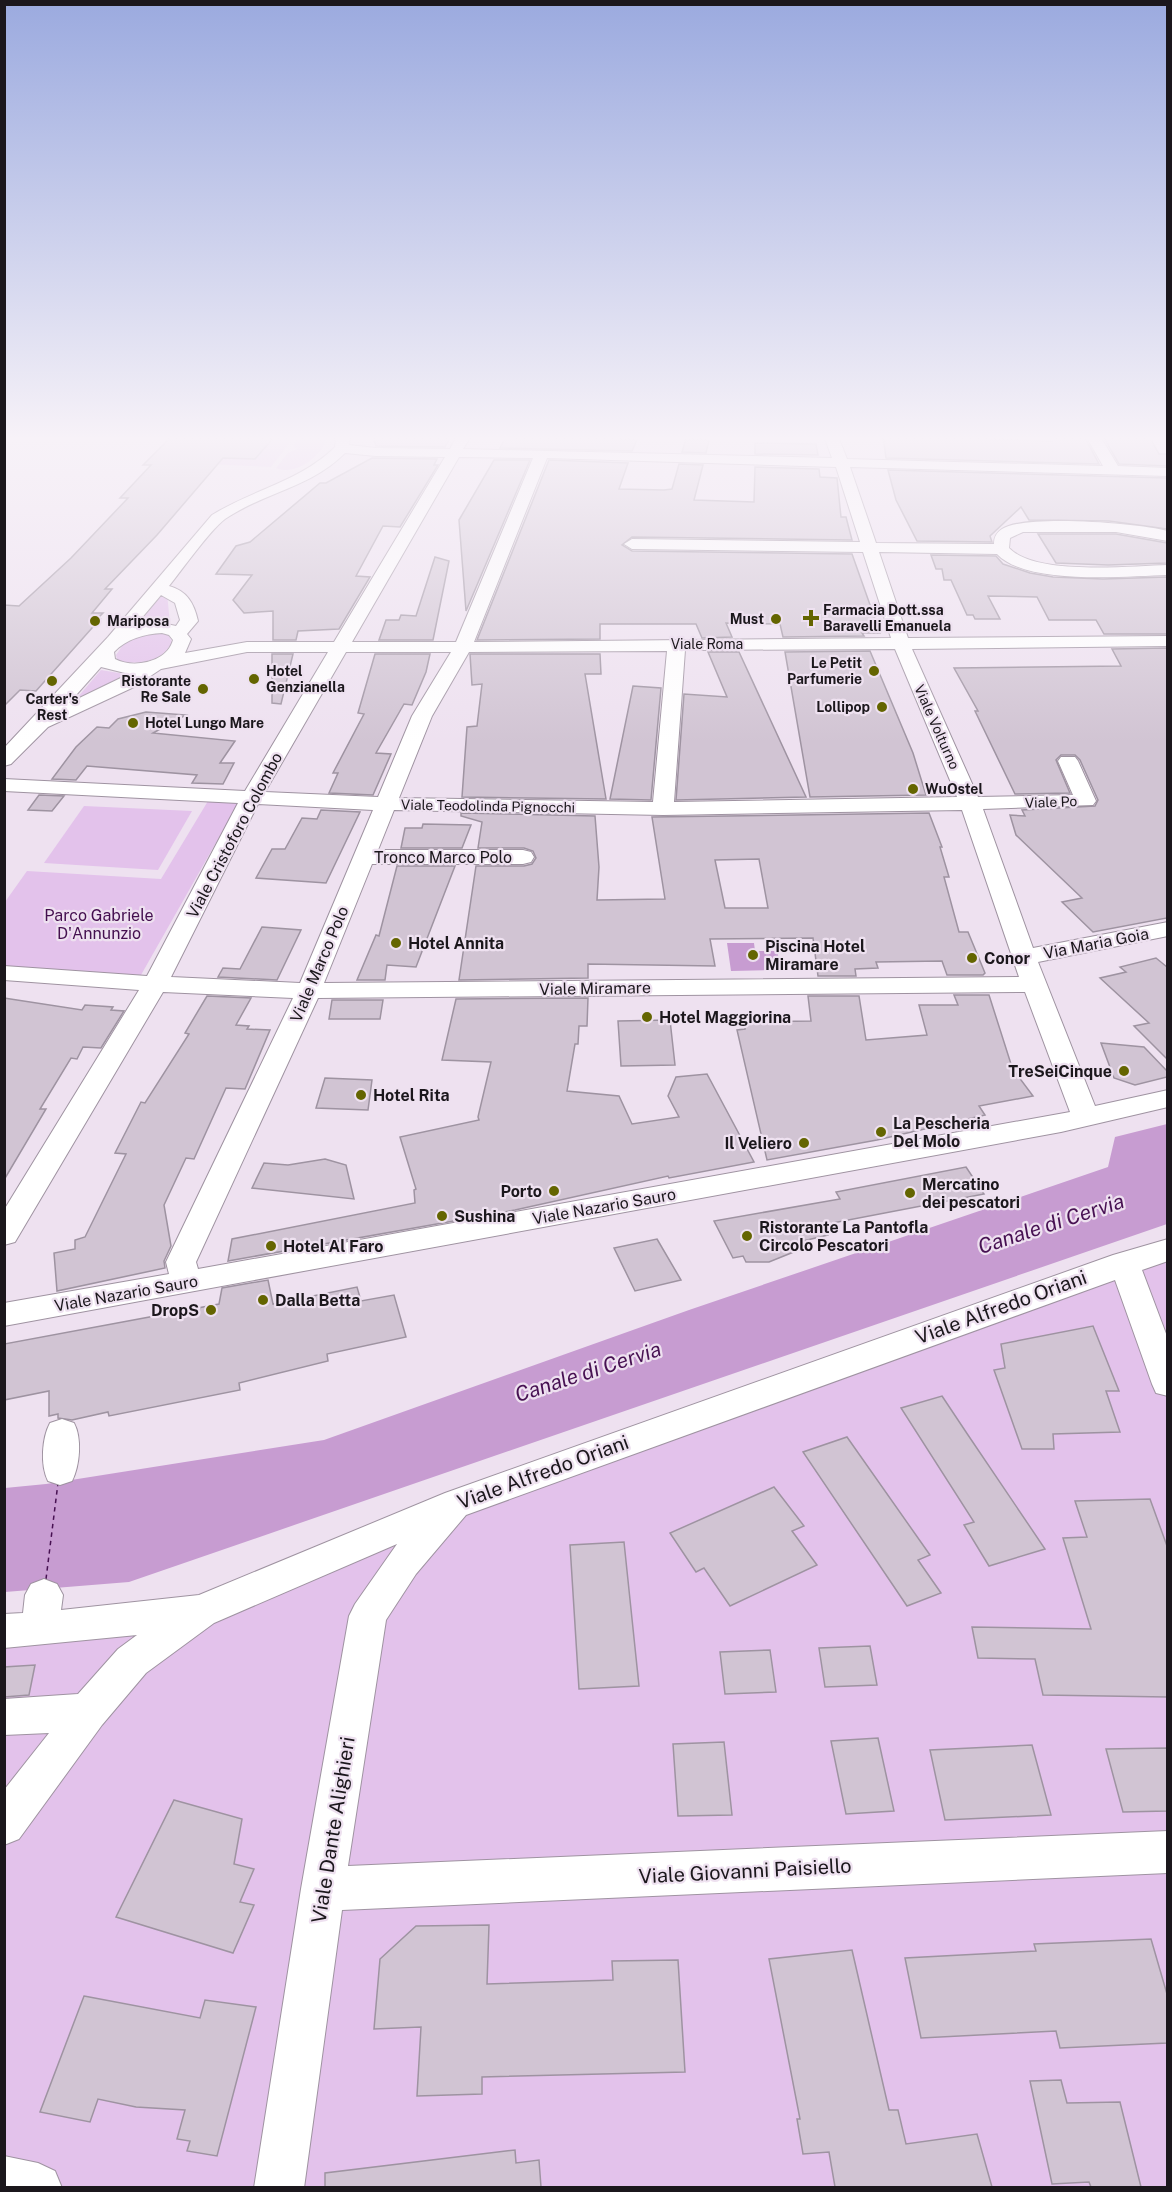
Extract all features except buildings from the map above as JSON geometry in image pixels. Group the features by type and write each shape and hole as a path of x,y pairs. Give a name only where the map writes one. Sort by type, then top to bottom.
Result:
{"street":[{"path":"4,760 41,723 109,646 199,538"},
{"name":"Viale Cristoforo Colombo","path":"4,1235 154,984 251,798 405,538"},
{"name":"Viale Marco Polo","path":"188,1282 181,1262 309,991 422,716 463,647 510,538"},
{"name":"Viale Volturno","path":"868,538 901,643 971,805 1035,984 1073,1120"},
{"path":"1001,549 1002,538"},
{"path":"632,544 1001,549 1011,558 1033,567 1104,572 1167,570"},
{"path":"41,723 127,682 180,650 182,639 179,633 189,621 181,597 175,592 158,589"},
{"name":"Viale Roma","path":"247,647 162,628 144,629 109,646 106,662 117,668 135,669 247,647 343,645 463,647 1167,641"},
{"path":"663,809 677,644"},
{"name":"Viale Po","path":"971,805 1086,801 1068,761"},
{"name":"Viale Teodolinda Pignocchi","path":"4,785 385,804 663,809 971,805"},
{"name":"Tronco Marco Polo","path":"364,857 523,857"},
{"name":"Via Maria Goia","path":"1024,957 1167,929"},
{"name":"Viale Miramare","path":"4,973 154,984 309,991 1035,984"},
{"name":"Viale Nazario Sauro","path":"4,1315 1073,1120 1167,1098"},
{"name":"Viale Alfredo Oriani","path":"4,1825 88,1712 132,1661 201,1611 456,1503 1167,1249"},
{"path":"1124,1263 1167,1384"},
{"path":"60,1471 62,1432"},
{"name":"Viale Dante Alighieri","path":"279,2187 323,1889 368,1616 403,1563 456,1503"},
{"path":"29,1618 201,1611"},
{"path":"4,1717 88,1712"},
{"name":"Viale Giovanni Paisiello","path":"323,1889 1167,1852"},
{"path":"4,2180 38,2187"}],"green space":[{"path":"167,593 170,624 138,625 162,594"},
{"path":"142,634 168,634 172,642 162,655 149,661 118,662 116,655 125,642"},
{"path":"101,670 130,675 77,698"},
{"name":"Parco Gabriele D'Annunzio","path":"208,801 239,802 141,975 5,966 5,902 27,871 161,879"},
{"path":"84,806 192,811 158,870 44,863"},
{"path":"1167,1259 1167,2187 5,2187 4,1644 201,1611"}],"water":[{"name":"Piscina Hotel Miramare","path":"727,943 754,943 755,951 777,951 779,959 772,960 773,970 731,971"},
{"name":"Canale di Cervia","path":"1167,1124 1167,1224 129,1582 5,1592 5,1488 46,1484 324,1440 689,1310 1108,1167 1115,1137"}],"ferry route":[{"path":"46,1579 58,1483"}],"place":[{"name":"Farmacia Dott.ssa Baravelli Emanuela","path":"811,618"},
{"name":"Must","path":"776,619"},
{"name":"Mariposa","path":"95,621"},
{"name":"Le Petit Parfumerie","path":"874,671"},
{"name":"Hotel Genzianella","path":"254,679"},
{"name":"Carter's Rest","path":"52,681"},
{"name":"Ristorante Re Sale","path":"203,689"},
{"name":"Lollipop","path":"882,707"},
{"name":"Hotel Lungo Mare","path":"133,723"},
{"name":"WuOstel","path":"913,789"},
{"name":"Hotel Annita","path":"396,943"},
{"name":"Piscina Hotel Miramare","path":"753,955"},
{"name":"Conor","path":"972,958"},
{"name":"Hotel Maggiorina","path":"647,1017"},
{"name":"TreSeiCinque","path":"1124,1071"},
{"name":"Hotel Rita","path":"361,1095"},
{"name":"La Pescheria Del Molo","path":"881,1132"},
{"name":"Il Veliero","path":"804,1143"},
{"name":"Porto","path":"554,1191"},
{"name":"Mercatino dei pescatori","path":"910,1193"},
{"name":"Sushina","path":"442,1216"},
{"name":"Ristorante La Pantofla Circolo Pescatori","path":"747,1236"},
{"name":"Hotel Al Faro","path":"271,1246"},
{"name":"Dalla Betta","path":"263,1300"},
{"name":"DropS","path":"211,1310"}]}
